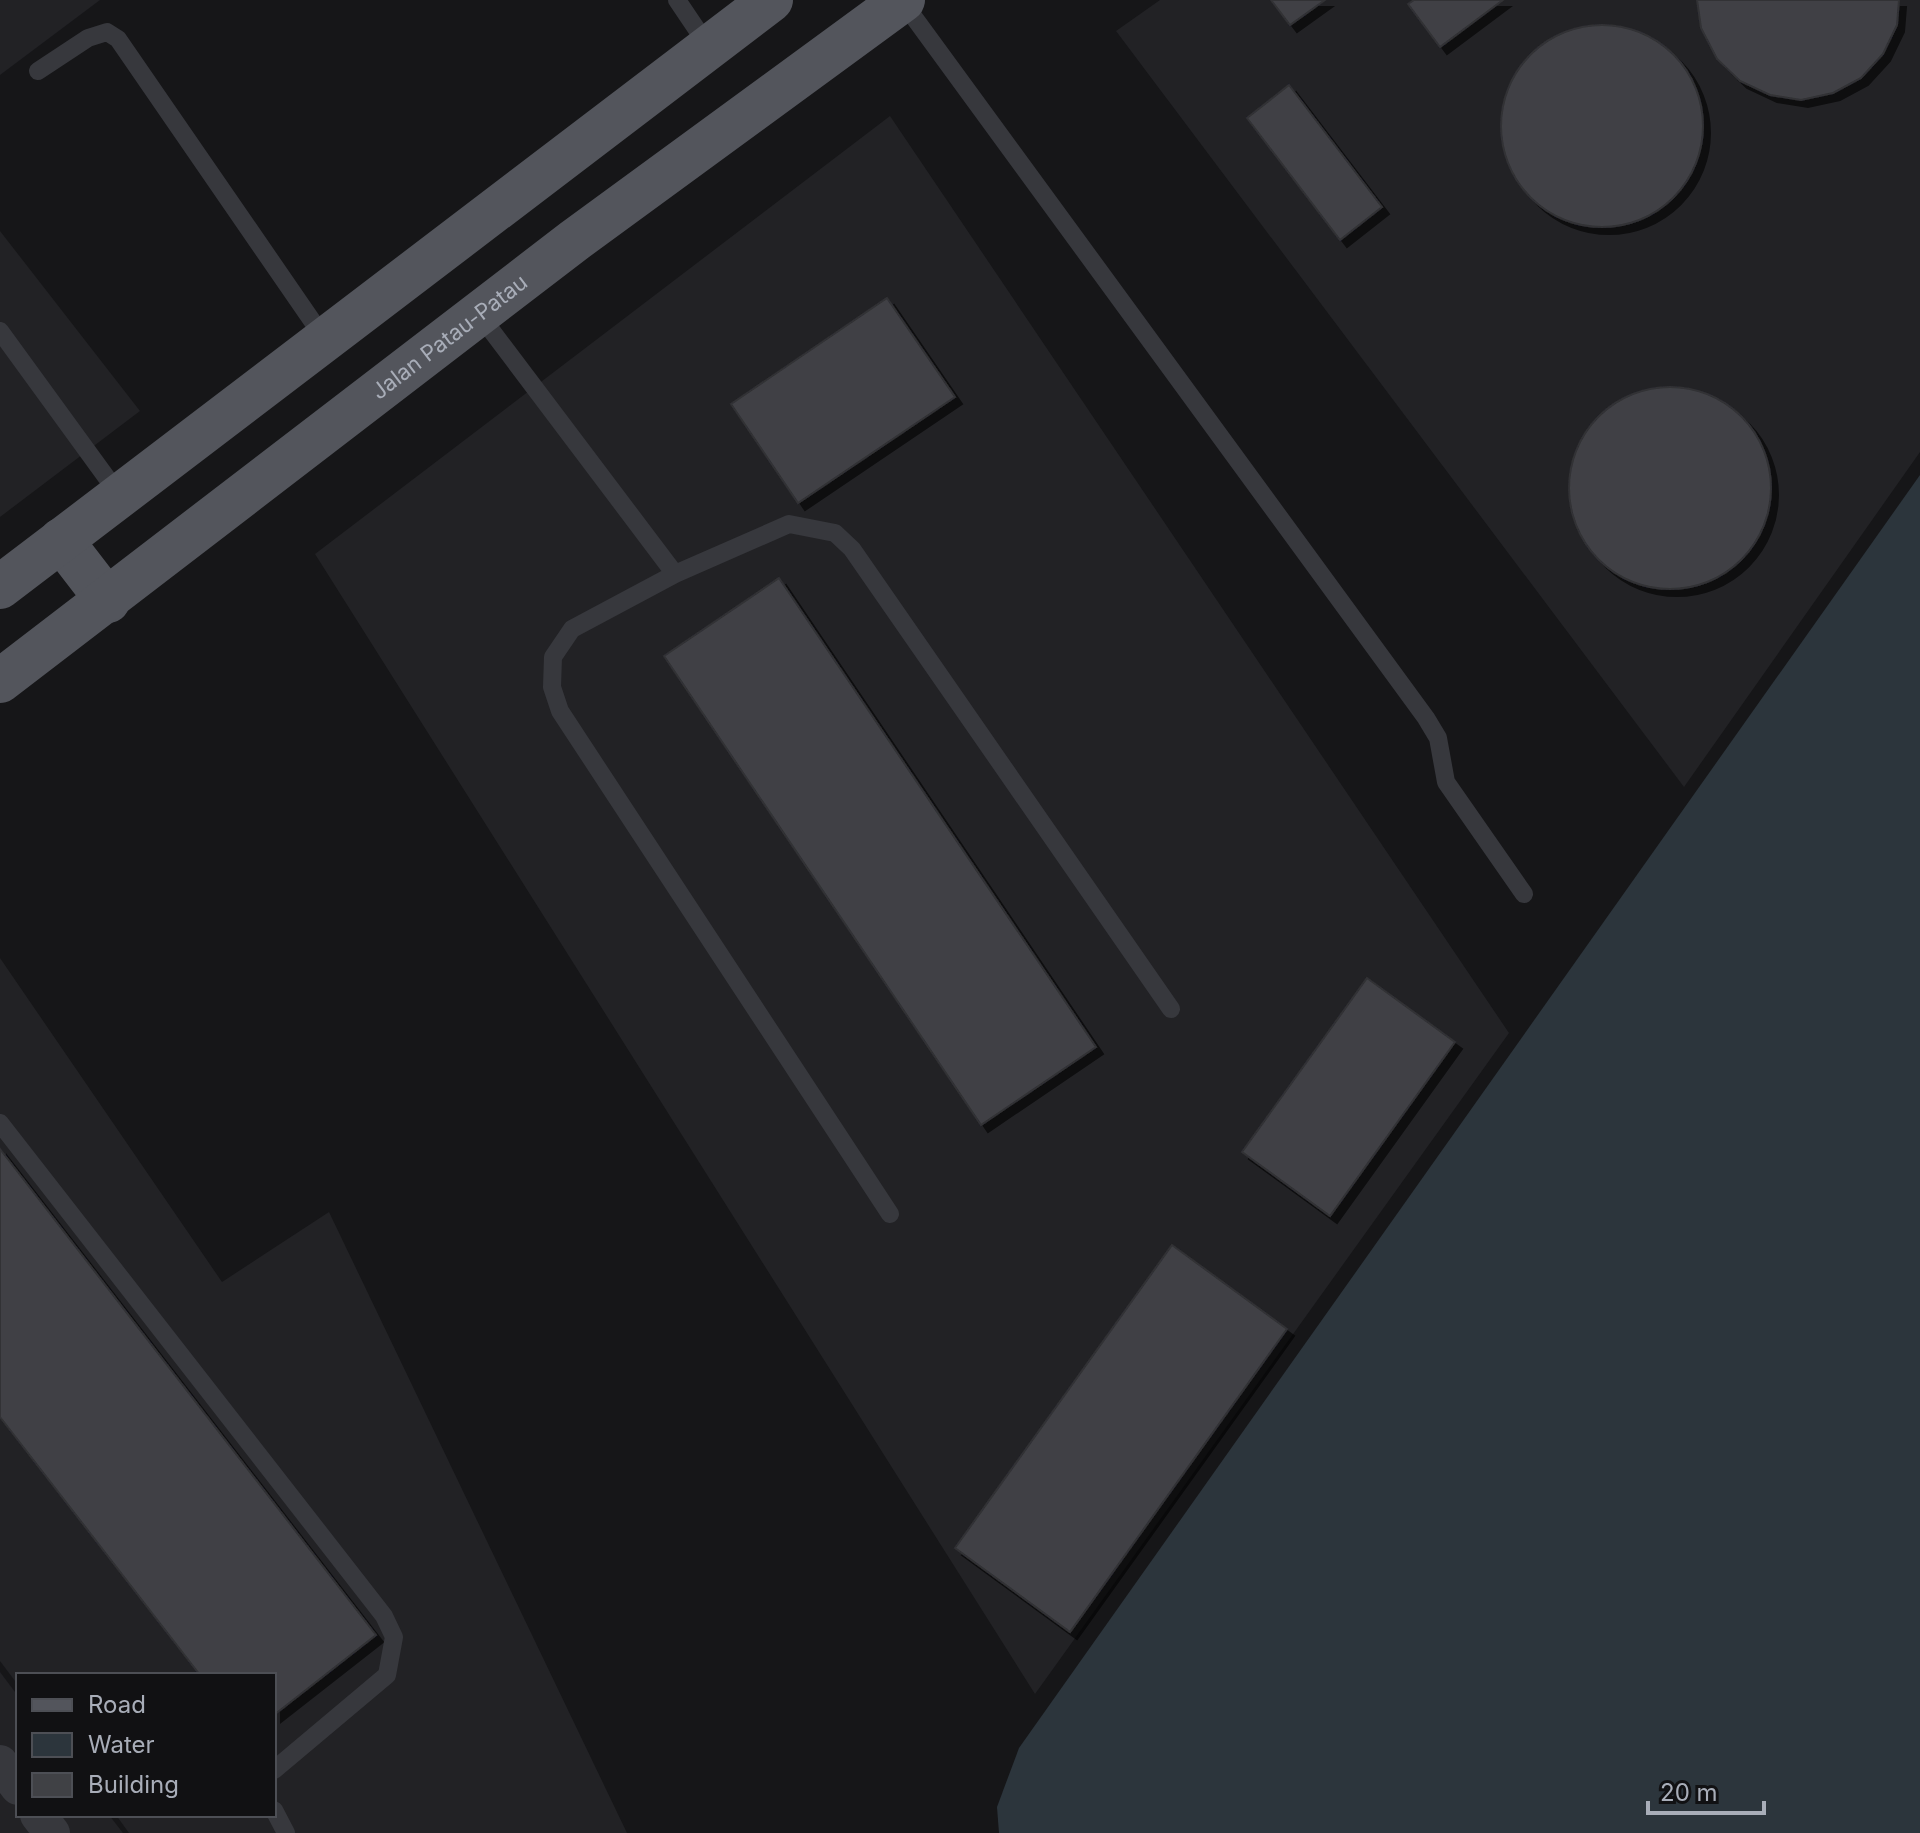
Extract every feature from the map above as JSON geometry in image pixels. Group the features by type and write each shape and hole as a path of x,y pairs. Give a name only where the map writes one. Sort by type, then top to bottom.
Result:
{"main road":[{"path":"0,587 771,0"},
{"name":"Jalan Patau-Patau","path":"0,681 479,314 902,0"},
{"path":"61,540 108,601"}],"street":[{"path":"0,1763 16,1784"},
{"path":"40,1817 52,1833"}],"lane":[{"path":"677,0 708,46"},
{"path":"902,0 1426,718 1438,738 1446,782 1524,894"},
{"path":"38,71 88,38 107,32 118,39 326,341"},
{"path":"479,314 675,574"},
{"path":"0,331 120,496"},
{"path":"890,1214 571,731 552,687 553,657 572,629 675,574 789,524 835,533 852,549 1171,1009"},
{"path":"0,1123 384,1616 394,1637 387,1675 276,1768"},
{"path":"276,1814 286,1833"}],"shaded area":[{"path":"0,0 100,0 0,75"},
{"path":"1160,0 1920,0 1920,452 1684,787 1116,31"},
{"path":"890,116 1509,1033 1035,1694 315,554"},
{"path":"0,231 140,411 0,517"},
{"path":"0,958 222,1282 329,1212 627,1833 129,1833 117,1817 276,1817 276,1673 16,1673 16,1682 0,1661"},
{"path":"0,1672 16,1693 16,1817 111,1817 123,1833 0,1833"}],"water":[{"path":"1920,475 1920,1833 999,1833 997,1807 1019,1748"}],"building":[{"path":"1271,0 1325,0 1290,25"},
{"path":"1414,0 1503,0 1440,47 1408,4"},
{"path":"1697,0 1899,0 1897,25 1883,54 1861,78 1833,93 1801,100 1770,95 1740,81 1717,59 1701,28"},
{"path":"1602,25 1641,32 1674,54 1696,87 1703,126 1696,165 1674,198 1641,220 1602,227 1563,220 1530,198 1508,165 1501,126 1508,87 1530,54 1563,32"},
{"path":"1289,85 1382,207 1340,240 1247,118"},
{"path":"887,298 955,397 798,503 731,404"},
{"path":"1670,387 1709,394 1742,416 1764,449 1771,488 1764,527 1742,560 1709,582 1670,589 1631,582 1598,560 1576,527 1569,488 1576,449 1598,416 1631,394"},
{"path":"779,578 1096,1047 981,1125 664,656"},
{"path":"1367,978 1455,1042 1330,1216 1242,1152"},
{"path":"0,1149 376,1635 276,1713 276,1673 198,1673 0,1417"},
{"path":"1172,1245 1287,1329 1070,1632 955,1548"}]}
